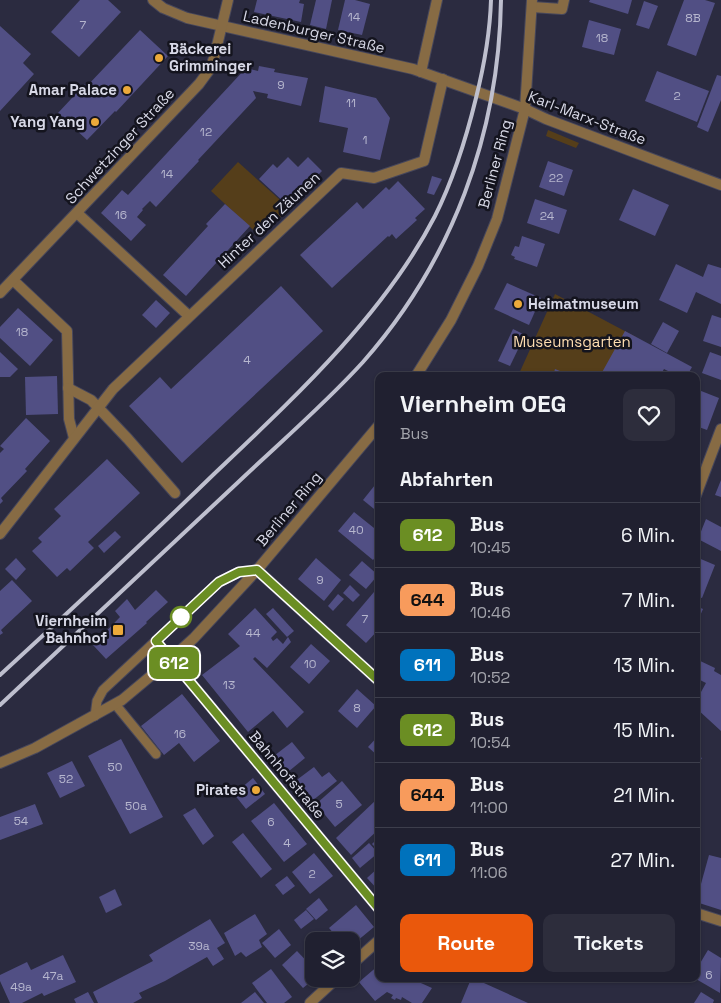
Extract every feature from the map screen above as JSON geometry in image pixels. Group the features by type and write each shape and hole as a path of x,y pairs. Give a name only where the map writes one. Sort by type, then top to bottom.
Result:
{"street":[{"name":"Ladenburger Straße","path":"153,0 172,13 187,18 421,72 442,79"},
{"name":"Schwetzinger Straße","path":"1,289 13,280 199,84 210,69 228,0"},
{"path":"421,72 438,0"},
{"path":"532,4 562,9 564,0"},
{"name":"Berliner Ring","path":"418,372 451,320 478,266 494,226 525,109 532,4"},
{"name":"Karl-Marx-Straße","path":"442,79 721,185"},
{"name":"Hinter den Zäunen","path":"0,534 113,389 341,173 374,178 424,161 442,79"},
{"path":"77,213 189,316"},
{"path":"13,280 67,331 69,419 74,438"},
{"path":"68,388 91,400 175,493"},
{"path":"700,484 721,429"},
{"name":"Berliner Ring","path":"0,763 35,748 115,704 171,659 194,638 257,570 375,430"},
{"path":"257,570 375,677"},
{"name":"Bahnhofstraße","path":"171,659 375,904"},
{"path":"700,914 721,921"},
{"path":"360,957 375,944"},
{"path":"310,1003 327,987"}],"lane":[{"path":"95,716 97,701 103,690 219,582 239,572 257,570"},
{"path":"156,641 171,659"},
{"path":"115,704 156,754"}],"green space":[{"path":"548,130 579,143 576,148 546,136"},
{"path":"238,162 289,208 261,237 211,191"},
{"name":"Museumsgarten","path":"555,294 636,337 616,372 520,372"}],"building":[{"path":"80,0 108,0 121,12 79,57 51,32"},
{"path":"257,0 300,0 299,3 304,4 301,22 254,12"},
{"path":"316,0 332,0 326,29 310,25"},
{"path":"345,0 355,0 370,4 362,35 338,30"},
{"path":"590,0 632,0 628,14 589,2"},
{"path":"684,0 705,0 715,3 696,56 667,45"},
{"path":"644,1 658,6 649,29 636,25"},
{"path":"589,20 621,29 614,55 582,47"},
{"path":"0,26 31,54 23,63 34,74 0,111"},
{"path":"140,30 168,56 87,140 58,113 85,84 87,86"},
{"path":"259,66 275,69 274,72 308,78 301,106 267,98 268,94 253,91 256,98 156,207 150,201 142,209 137,217 146,225 131,241 101,213 122,190 128,195 246,68 258,71"},
{"path":"657,71 709,91 697,122 645,101"},
{"path":"717,75 721,76 721,100 708,132 697,127"},
{"path":"325,86 376,98 390,118 380,160 343,152 348,128 319,122"},
{"path":"288,157 298,167 308,157 322,171 312,181 309,178 285,203 259,179 273,164 277,168"},
{"path":"548,161 573,170 564,196 539,187"},
{"path":"432,176 442,179 434,195 427,193"},
{"path":"398,181 425,209 415,218 417,220 396,239 392,234 388,236 332,288 300,255 357,202 363,209 386,187 389,190"},
{"path":"633,189 669,205 655,236 619,220"},
{"path":"535,199 567,210 559,234 527,223"},
{"path":"225,204 250,226 186,296 163,275 208,226 206,224"},
{"path":"522,236 545,244 537,267 514,259 515,257 511,255 515,246 519,247"},
{"path":"676,264 703,277 708,264 721,268 721,304 696,292 687,313 659,300"},
{"name":"Heimatmuseum","path":"507,283 541,298 529,325 494,309"},
{"path":"281,286 323,331 182,463 129,406 160,377 171,389"},
{"path":"156,300 170,313 156,328 142,315"},
{"path":"18,308 53,340 30,366 0,338 0,327"},
{"path":"712,315 721,318 721,347 703,341"},
{"path":"663,322 679,331 667,353 651,344"},
{"path":"513,329 525,335 510,366 498,361"},
{"path":"625,331 692,367 689,372 670,372 664,369 662,372 602,372"},
{"path":"0,352 18,369 10,377 0,377"},
{"path":"710,352 721,356 721,380 702,373"},
{"path":"57,376 58,414 26,415 25,377"},
{"path":"700,391 719,398 707,430 700,427"},
{"path":"26,418 50,441 25,469 27,471 1,498 3,501 0,504 0,453 4,449 0,446"},
{"path":"107,459 140,493 88,542 94,548 70,571 67,568 57,577 32,551 42,542 38,538 61,516 54,509"},
{"path":"721,480 721,497 715,495"},
{"path":"375,485 375,510 363,500"},
{"path":"354,512 375,529 375,558 373,560 338,531"},
{"path":"706,519 721,527 721,551 700,540 700,534"},
{"path":"115,531 121,537 104,553 98,546"},
{"path":"16,558 26,569 16,580 5,569"},
{"path":"316,558 341,580 324,601 298,579"},
{"path":"700,559 715,565 702,598 700,597"},
{"path":"362,561 375,572 375,578 366,589 349,575"},
{"path":"12,580 32,601 1,630 3,633 0,635 0,591"},
{"path":"350,585 360,595 353,602 343,593"},
{"path":"156,590 168,602 106,659 93,645 120,617 115,611 127,599 135,610"},
{"path":"375,593 375,633 366,643 346,625"},
{"path":"338,594 344,599 333,611 328,606"},
{"path":"255,608 277,632 271,638 273,641 277,638 283,644 288,637 291,642 267,668 255,657 253,659 304,712 287,728 273,711 248,732 202,675 240,646 228,634"},
{"path":"273,608 294,631 287,637 266,614"},
{"path":"311,644 330,661 309,684 290,667"},
{"path":"700,661 715,668 714,671 721,675 721,731 700,712 700,694 706,683 700,680"},
{"path":"357,689 375,705 357,728 338,711"},
{"path":"182,694 220,741 194,762 179,743 164,755 141,726"},
{"path":"121,739 163,817 130,834 88,756"},
{"path":"375,739 375,753 368,747"},
{"path":"292,742 305,758 283,776 270,759"},
{"path":"72,761 85,786 60,798 47,773"},
{"path":"314,767 322,777 329,772 337,781 307,805 290,785"},
{"path":"253,778 265,794 246,809 234,794"},
{"path":"342,781 362,805 335,827 316,804"},
{"path":"375,801 375,833 351,855 336,838"},
{"path":"274,803 307,844 284,862 251,821"},
{"path":"35,804 43,824 0,840 0,817"},
{"path":"195,808 214,836 203,845 183,815"},
{"path":"243,833 272,869 261,878 232,842"},
{"path":"369,843 375,850 375,856 360,868 352,858"},
{"path":"314,853 333,876 310,894 292,872"},
{"path":"709,855 721,858 721,910 700,903 700,888"},
{"path":"375,871 375,887 367,878"},
{"path":"287,876 295,886 283,895 275,885"},
{"path":"115,889 122,905 106,913 99,897"},
{"path":"319,898 328,910 316,920 306,909"},
{"path":"356,905 374,927 360,939 360,932 332,932 329,928"},
{"path":"306,910 314,919 301,929 294,920"},
{"path":"255,914 267,934 259,940 262,947 246,957 241,952 235,956 224,933"},
{"path":"210,919 225,943 217,948 224,959 213,966 207,957 165,981 139,993 142,998 133,1003 98,1003 93,992 153,961 149,955"},
{"path":"279,929 291,945 275,958 262,943"},
{"path":"708,950 721,958 720,993 700,981 700,963"},
{"path":"297,951 305,959 305,986 303,988 282,965"},
{"path":"63,955 76,982 44,996 42,993 22,1003 10,1003 0,981 0,975 27,962 31,970"},
{"path":"375,968 375,982 419,982 432,988 422,1003 412,1003 402,997 401,1000 396,998 395,1000 391,998 393,995 387,992 375,1001 360,981"},
{"path":"271,969 292,997 284,1003 267,1003 252,983"},
{"path":"470,982 482,982 528,1003 461,1003"},
{"path":"88,992 94,1003 76,1003 74,999"},
{"path":"255,992 264,1003 241,1003"},
{"path":"701,992 714,1000 713,1003 694,1003"}],"railway":[{"path":"0,675 135,550 275,416 335,354 390,287 414,252 435,216 459,158 482,74 491,0"},
{"path":"0,705 316,410 363,362 394,323 422,282 445,238 465,193 480,147 491,99 498,50 501,0"}],"bus line":[{"name":"612","path":"375,677 257,570 239,572 219,582 156,641 375,904"}],"place":[{"name":"Bäckerei Grimminger","path":"159,58"},
{"name":"Amar Palace","path":"127,90"},
{"name":"Yang Yang","path":"95,122"},
{"name":"Heimatmuseum","path":"518,304"},
{"name":"Viernheim Bahnhof","path":"118,630"},
{"name":"Pirates","path":"256,790"}]}
